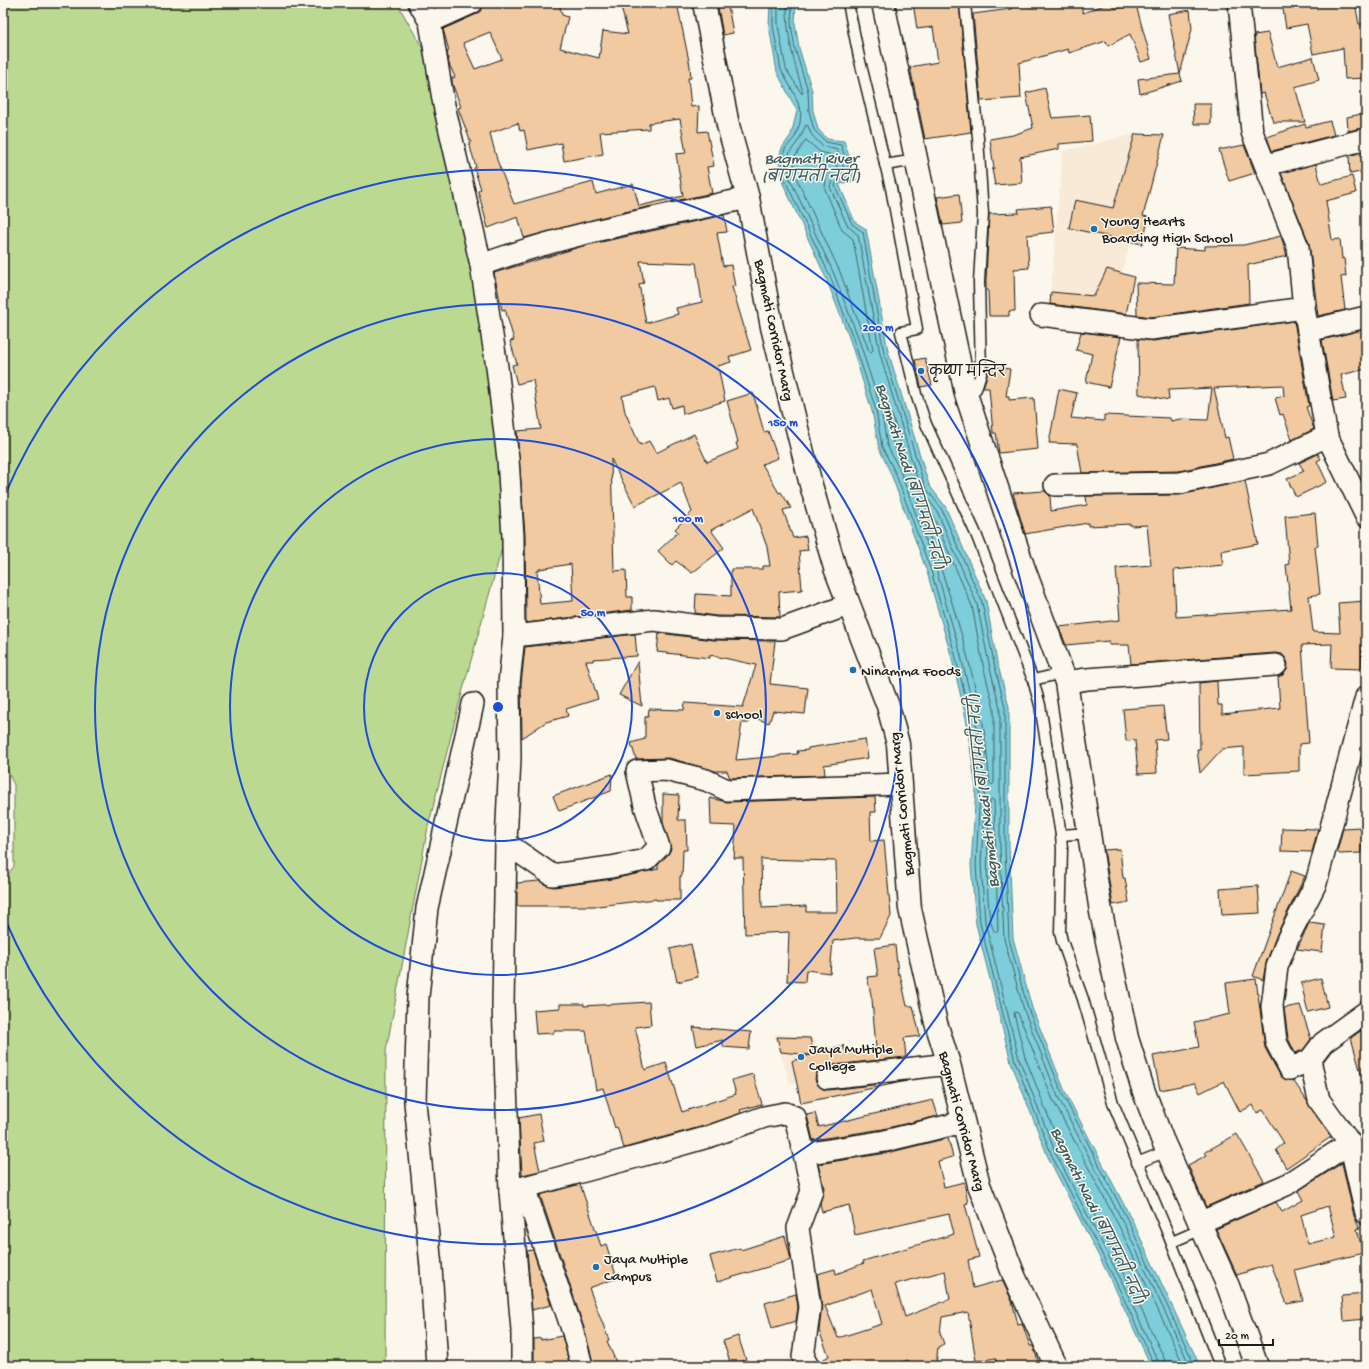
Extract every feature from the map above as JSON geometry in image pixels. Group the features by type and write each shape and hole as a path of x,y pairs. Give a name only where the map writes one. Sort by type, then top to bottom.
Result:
{"street":[{"path":"419,3 430,22 444,105 481,266 497,367 508,459 513,536 514,636 509,683 510,758 506,843 503,1004 517,1189 522,1366"},
{"path":"430,22 472,3"},
{"name":"Bagmati Corridor Marg","path":"704,3 728,125 748,198 772,327 806,463 835,568 888,706 898,744 910,909 936,1023 949,1064 979,1185 1015,1278 1056,1366"},
{"path":"883,3 966,394 1023,566 1064,677 1112,969 1127,1038 1144,1092 1167,1151 1228,1286 1257,1366"},
{"path":"1239,3 1252,132 1298,247 1304,308 1327,436 1366,516"},
{"path":"1266,165 1366,140"},
{"path":"481,266 511,254 624,224 748,198"},
{"path":"1041,315 1151,329 1304,308"},
{"path":"1308,331 1366,317"},
{"path":"1055,485 1180,483 1269,464 1327,436"},
{"path":"514,636 654,620 715,628 782,629 848,605"},
{"path":"1064,677 1087,679 1276,666"},
{"path":"1366,697 1316,883 1288,938 1277,967 1272,1006 1276,1042 1290,1069 1310,1060 1323,1043 1366,1012"},
{"path":"437,1366 431,1267 416,1102 418,997 426,908 473,704"},
{"path":"506,843 552,875 611,867 646,860 659,847 637,771 666,770 706,780 727,790 901,784"},
{"path":"1310,1060 1319,1100 1350,1143 1366,1213"},
{"path":"827,1078 949,1064"},
{"path":"517,1189 708,1137 764,1117 785,1113 795,1117 812,1191 798,1228 810,1307 803,1357 808,1366"},
{"path":"804,1154 885,1141 963,1122"},
{"path":"1200,1226 1286,1185 1350,1143"},
{"path":"517,1189 573,1332 582,1366"}],"lane":[{"path":"848,3 859,57 885,165 917,329 901,332 916,394 926,424 976,534 1033,680 1040,705 1061,835 1062,941 1083,1000 1113,1103 1137,1163 1172,1242 1220,1366"},
{"path":"965,3 978,138 983,214 979,282 981,373 976,389 966,394"},
{"path":"885,165 916,160"},
{"path":"1033,680 1064,677"},
{"path":"1061,835 1090,833"},
{"path":"1137,1163 1167,1151"},
{"path":"1172,1242 1200,1226"}],"shaded area":[{"name":"Young Hearts Boarding High School","path":"1135,134 1164,135 1145,214 1137,213 1122,274 1105,317 1049,310 1063,151"},
{"name":"Jaya Multiple College","path":"774,1034 813,1037 827,1078 790,1083"}],"green space":[{"path":"3,3 397,3 422,47 477,267 501,475 505,537 459,704 428,827 386,1051 385,1366 3,1366 3,882 14,866 14,785 3,761"}],"water":[{"name":"Bagmati River (बागमती नदी)","path":"770,3 796,3 795,23 799,48 812,91 813,111 818,129 827,139 844,141 857,180 839,184 855,222 866,229 888,351 929,485 945,506 986,601 997,662 1009,707 1009,848 1013,938 1032,1008 1066,1094 1133,1222 1200,1366 1151,1366 1113,1284 1048,1157 1011,1062 976,924 971,865 976,789 966,718 951,655 927,572 891,474 879,448 872,411 850,340 826,278 781,179 779,157 782,148 791,135 797,111 777,72 769,26"}],"building":[{"path":"488,3 559,3 562,15 568,17 560,48 599,58 603,31 628,34 620,3 677,3 690,66 691,78 688,78 691,107 699,106 698,132 707,131 714,166 707,167 712,193 611,215 524,238 518,217 488,228 478,191 481,189 474,168 476,167 469,143 471,143 458,108 461,107 452,83 452,78 455,77 449,64 447,52 449,51 443,29 477,14 483,6","holes":["490,32 502,59 475,69 463,43","680,119 686,153 676,154 683,196 639,206 633,184 596,194 593,182 514,204 497,160 490,133 518,123 520,131 524,130 528,150 561,143 564,161 603,154 600,132 649,129 649,123"]},
{"path":"913,3 959,3 971,132 925,139 910,67 938,62 933,27 917,29"},
{"path":"1012,3 1080,3 1083,13 1109,3 1112,3 1114,9 1136,5 1151,59 1141,62 1130,34 1108,46 1106,41 1069,53 1068,49 1019,63 1021,98 981,101 973,14 1011,9"},
{"path":"1282,3 1355,3 1359,24 1366,24 1366,78 1345,79 1343,48 1313,54 1307,24 1286,28"},
{"path":"728,6 733,33 723,35 718,7"},
{"path":"1190,10 1192,29 1180,74 1168,14"},
{"path":"1268,33 1277,67 1313,57 1319,80 1295,87 1305,122 1273,122 1264,93 1260,94 1254,35"},
{"path":"1180,74 1182,81 1140,94 1138,79"},
{"path":"1045,88 1052,118 1090,115 1092,141 1059,144 1059,149 1020,157 1022,183 995,185 992,169 994,169 990,139 1013,135 1033,128 1026,93"},
{"path":"1193,104 1211,104 1211,124 1194,124"},
{"path":"1366,113 1366,127 1348,131 1347,117"},
{"path":"1330,121 1334,135 1272,151 1267,137 1305,124 1306,127"},
{"path":"1135,134 1164,135 1143,216 1149,217 1142,244 1069,228 1075,200 1113,208"},
{"path":"1244,145 1255,173 1229,181 1219,150"},
{"path":"1362,152 1366,171 1350,174 1349,156"},
{"path":"1316,164 1321,184 1352,176 1356,193 1326,201 1332,240 1340,239 1342,259 1344,258 1346,276 1341,277 1345,310 1318,316 1309,243 1281,173"},
{"path":"959,194 962,223 943,225 937,197"},
{"path":"1051,206 1054,232 1027,235 1029,268 1014,269 1015,311 1009,311 1009,316 989,316 986,280 989,214 1019,213 1018,209"},
{"path":"724,215 727,232 717,233 723,266 731,265 735,286 732,287 751,350 729,357 731,362 718,366 725,401 683,414 682,405 672,408 669,398 658,401 655,387 622,396 625,412 640,445 649,441 656,453 694,434 707,462 738,449 736,443 738,442 727,401 753,393 764,432 768,431 778,458 762,464 779,493 781,492 791,508 783,510 793,538 806,536 808,550 799,551 802,590 779,592 780,617 716,616 695,613 696,594 731,596 731,569 763,569 763,566 770,566 767,547 753,508 711,530 724,548 692,573 676,561 672,565 658,551 678,532 675,529 692,512 681,483 635,506 611,459 614,571 626,570 627,597 632,597 632,610 526,623 525,535 517,431 541,429 533,380 517,384 512,365 517,364 510,341 514,340 505,309 502,310 494,273 583,246","holes":["640,261 696,263 702,302 676,308 678,314 646,323 639,284 644,283","571,564 573,601 540,604 537,571 539,571 539,569"]},
{"path":"1281,236 1287,256 1248,265 1249,303 1151,317 1137,315 1136,283 1174,284 1176,248 1205,250 1205,246 1244,245"},
{"path":"1107,269 1134,277 1126,314 1050,304 1051,292 1094,296"},
{"path":"1294,321 1309,406 1306,407 1314,429 1292,440 1283,414 1280,415 1275,398 1284,396 1283,385 1214,388 1225,438 1228,437 1233,459 1179,471 1082,473 1077,444 1049,443 1059,389 1077,393 1071,418 1104,421 1104,415 1170,418 1171,421 1180,419 1208,420 1212,388 1168,390 1169,400 1139,394 1138,339 1153,341"},
{"path":"1366,329 1366,369 1341,375 1346,399 1333,401 1322,340"},
{"path":"1081,332 1121,337 1109,387 1086,382 1092,354 1076,350"},
{"path":"925,358 932,385 921,387 915,360"},
{"path":"987,366 1010,369 1006,396 1009,396 1009,400 1034,398 1038,449 999,453 996,433 993,433 989,388 983,388 987,375"},
{"path":"1318,454 1321,459 1317,461 1327,482 1296,497 1287,479 1304,471 1299,463"},
{"path":"1245,481 1258,544 1221,551 1223,565 1174,570 1176,617 1291,609 1286,565 1289,564 1285,516 1315,513 1318,546 1315,547 1320,594 1309,596 1313,632 1340,633 1338,603 1366,601 1366,630 1363,630 1361,669 1331,668 1332,644 1302,645 1309,743 1299,744 1299,771 1244,774 1244,747 1222,749 1200,773 1197,749 1200,749 1199,683 1217,681 1218,705 1222,705 1222,714 1280,708 1278,677 1283,675 1287,670 1288,664 1286,659 1282,654 1275,653 1131,664 1129,645 1109,645 1109,641 1066,645 1059,627 1120,620 1116,568 1151,565 1147,525 1131,526 1131,524 1088,526 1088,523 1025,534 1013,493 1045,491 1050,496 1051,511 1087,505 1086,496 1180,495"},
{"path":"659,633 714,640 775,641 770,684 808,688 805,714 773,711 769,723 749,716 749,723 742,723 736,760 798,754 797,751 808,750 808,748 865,739 868,758 824,765 825,775 730,778 727,771 715,771 669,758 636,759 631,743 645,739 645,717 648,717 649,709 684,710 685,703 743,707 756,665 710,655 710,658 657,652"},
{"path":"635,634 637,656 593,659 593,661 586,661 598,699 566,709 568,716 546,722 522,738 521,684 525,647"},
{"path":"638,661 640,685 642,706 619,695"},
{"path":"1163,706 1167,739 1155,740 1157,773 1138,774 1135,740 1126,741 1123,709"},
{"path":"612,774 611,791 559,811 553,796"},
{"path":"663,794 679,795 678,820 686,820 687,850 683,850 682,876 680,876 680,900 656,899 598,906 517,906 517,883 539,881 554,887 613,879 658,869 658,865 671,849 663,823"},
{"path":"875,797 876,812 870,812 871,841 884,840 891,916 880,938 855,938 833,941 830,973 806,970 805,982 787,981 789,932 745,934 743,858 734,858 736,826 711,825 710,798 727,802","holes":["761,859 836,861 837,912 806,912 806,906 762,908"]},
{"path":"1360,827 1360,829 1366,828 1366,846 1361,846 1361,853 1340,854 1337,852 1343,828"},
{"path":"1282,828 1318,829 1312,852 1281,851"},
{"path":"1120,849 1123,878 1125,878 1129,902 1113,905 1104,850"},
{"path":"1291,871 1305,876 1277,934 1266,963 1263,980 1253,976"},
{"path":"1258,886 1260,913 1222,915 1220,889"},
{"path":"1309,923 1325,925 1322,952 1297,949"},
{"path":"691,944 698,977 677,982 670,949"},
{"path":"895,945 898,974 900,974 907,1006 913,1006 920,1036 904,1038 906,1057 825,1066 816,1074 815,1079 818,1085 823,1089 828,1090 907,1081 801,1103 792,1061 810,1055 781,1052 777,1037 810,1038 814,1054 843,1045 846,1053 876,1048 872,999 867,977 878,976 874,948"},
{"path":"1321,978 1328,1007 1308,1012 1301,983"},
{"path":"1256,979 1265,1048 1280,1075 1284,1079 1293,1080 1331,1137 1286,1168 1276,1150 1284,1143 1263,1110 1257,1113 1253,1105 1240,1112 1224,1081 1200,1093 1195,1083 1160,1090 1153,1056 1199,1047 1194,1022 1230,1014 1226,983"},
{"path":"649,1002 651,1025 635,1027 645,1070 666,1063 682,1112 736,1094 732,1080 753,1074 762,1104 740,1110 741,1113 704,1126 624,1148 617,1127 615,1128 603,1088 596,1090 586,1031 554,1031 554,1033 536,1034 534,1010 560,1008 560,1004 584,1004 584,1006"},
{"path":"1300,1005 1311,1039 1303,1050 1295,1053 1288,1038 1284,1008"},
{"path":"693,1027 751,1032 749,1049 723,1047 723,1040 697,1046"},
{"path":"1366,1027 1366,1077 1362,1077 1351,1038"},
{"path":"933,1100 938,1116 883,1129 813,1140 807,1115 815,1113 819,1127"},
{"path":"539,1114 544,1141 534,1143 540,1171 522,1175 519,1118"},
{"path":"1237,1134 1264,1181 1206,1207 1188,1165 1207,1155 1205,1152"},
{"path":"948,1138 953,1157 938,1161 944,1187 964,1182 968,1203 965,1204 979,1257 968,1260 973,1288 1002,1280 1012,1301 1018,1324 1022,1323 1030,1346 1033,1346 1040,1366 998,1366 996,1358 976,1361 968,1312 942,1317 940,1333 944,1344 938,1347 936,1366 911,1366 908,1360 889,1366 820,1366 819,1362 829,1356 819,1331 822,1305 817,1274 835,1269 836,1274 864,1263 863,1261 954,1234 949,1214 855,1235 849,1205 822,1212 820,1203 824,1188 818,1164 887,1153","holes":["945,1271 950,1299 905,1317 895,1284","872,1289 882,1324 838,1338 825,1306"]},
{"path":"1342,1163 1354,1216 1360,1228 1357,1229 1363,1253 1295,1270 1303,1301 1287,1304 1271,1264 1237,1275 1216,1229 1276,1202 1282,1212 1303,1200 1298,1191","holes":["1328,1206 1336,1237 1308,1244 1301,1215"]},
{"path":"580,1184 601,1246 606,1244 617,1278 589,1288 609,1340 607,1341 616,1362 607,1366 594,1366 584,1328 540,1195"},
{"path":"785,1236 791,1260 717,1282 710,1256 740,1248 741,1250"},
{"path":"533,1250 551,1305 532,1310 527,1251"},
{"path":"796,1294 798,1307 796,1321 772,1328 765,1303"},
{"path":"1366,1294 1366,1319 1344,1321 1342,1296"},
{"path":"562,1336 570,1366 534,1366 534,1339 541,1338 541,1340"},
{"path":"738,1336 746,1360 731,1365 723,1341"}],"place":[{"name":"Young Hearts Boarding High School","path":"1094,229"},
{"name":"कृष्ण मन्दिर","path":"921,371"},
{"name":"Ninamma Foods","path":"853,670"},
{"name":"school","path":"717,713"},
{"name":"Jaya Multiple College","path":"801,1057"},
{"name":"Jaya Multiple Campus","path":"596,1267"}],"water label":[{"name":"Bagmati Nadi (बागमती नदी)","path":"912,476"},
{"name":"Bagmati Nadi (बागमती नदी)","path":"982,791"},
{"name":"Bagmati Nadi (बागमती नदी)","path":"1099,1215"}]}
